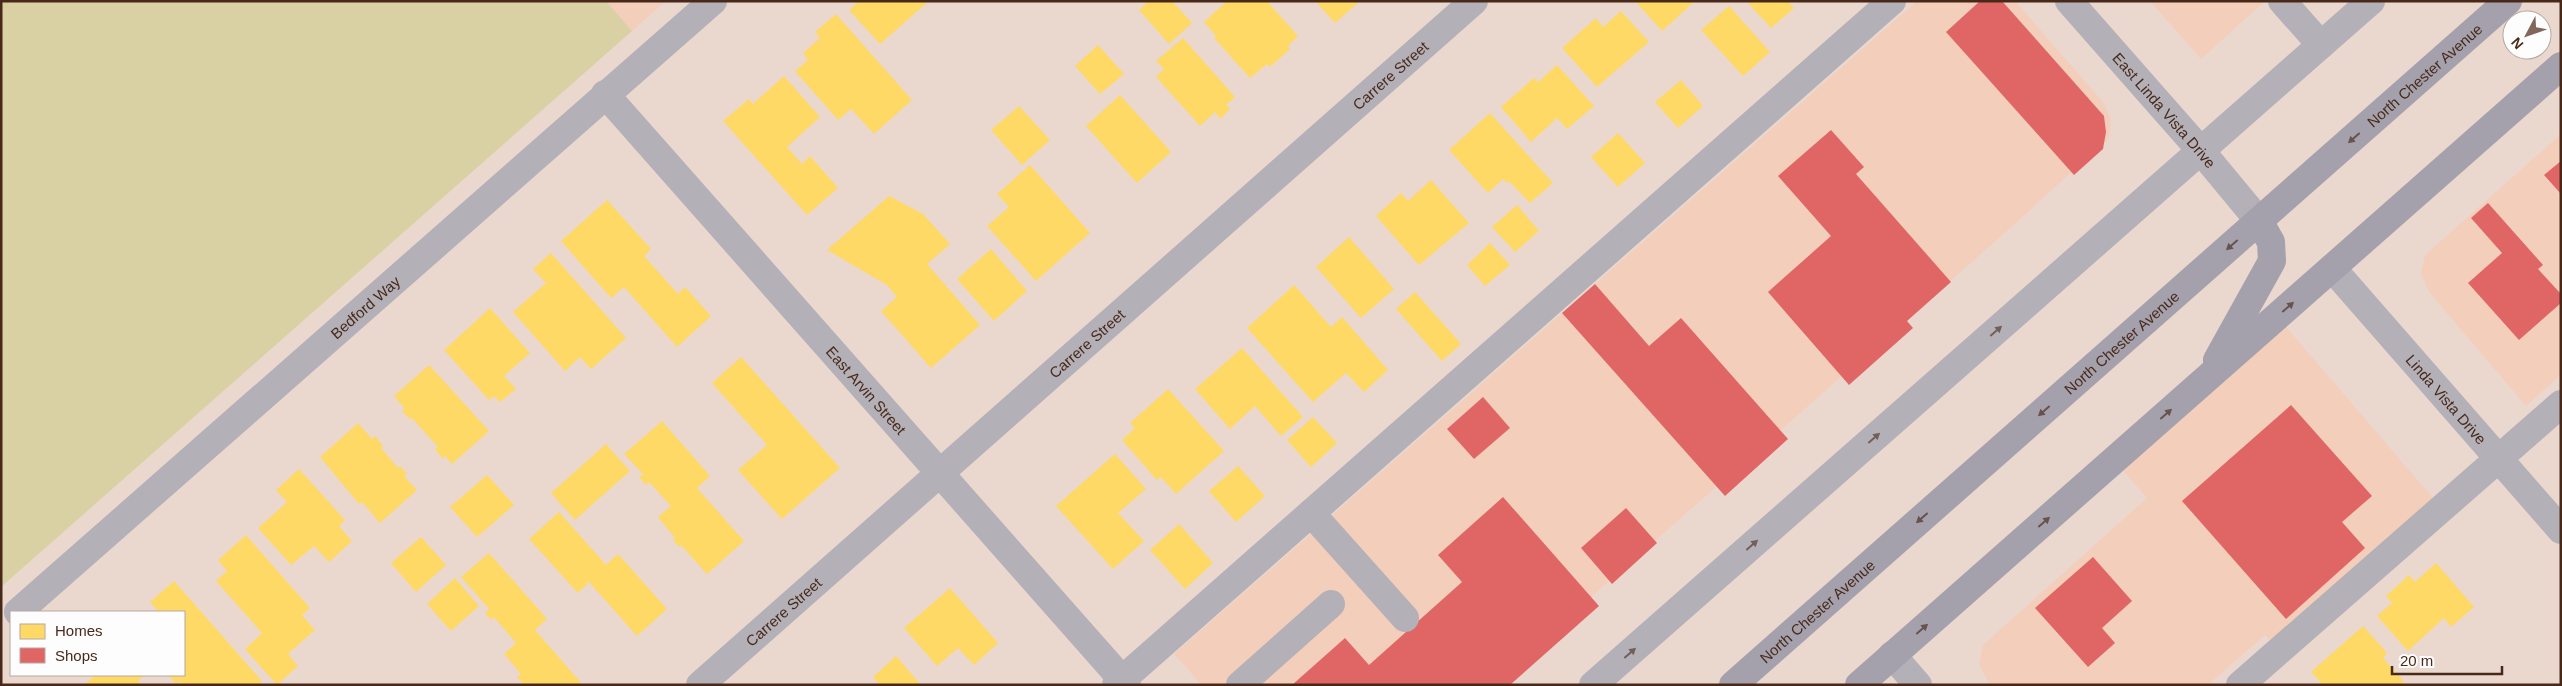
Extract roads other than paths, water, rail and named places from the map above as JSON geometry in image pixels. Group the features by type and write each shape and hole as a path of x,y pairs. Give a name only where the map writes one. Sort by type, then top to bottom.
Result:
{"main road":[{"name":"North Chester Avenue","path":"1733,685 2508,1"},
{"path":"1859,685 2561,66"},
{"path":"2206,379 2272,261 2271,242 2259,221"}],"street":[{"name":"Bedford Way","path":"19,611 713,1"},
{"name":"Carrere Street","path":"700,685 1474,1"},
{"path":"1122,683 1311,513 1892,1"},
{"name":"East Linda Vista Drive","path":"2069,1 2201,151 2259,221"},
{"path":"2282,1 2321,45"},
{"path":"1593,685 2371,1"},
{"name":"East Arvin Street","path":"606,94 1122,683"},
{"name":"Linda Vista Drive","path":"2332,268 2561,530"},
{"path":"2240,685 2561,404"},
{"path":"1311,513 1405,618"},
{"path":"1240,685 1331,604"},
{"path":"1892,655 1918,685"}]}
